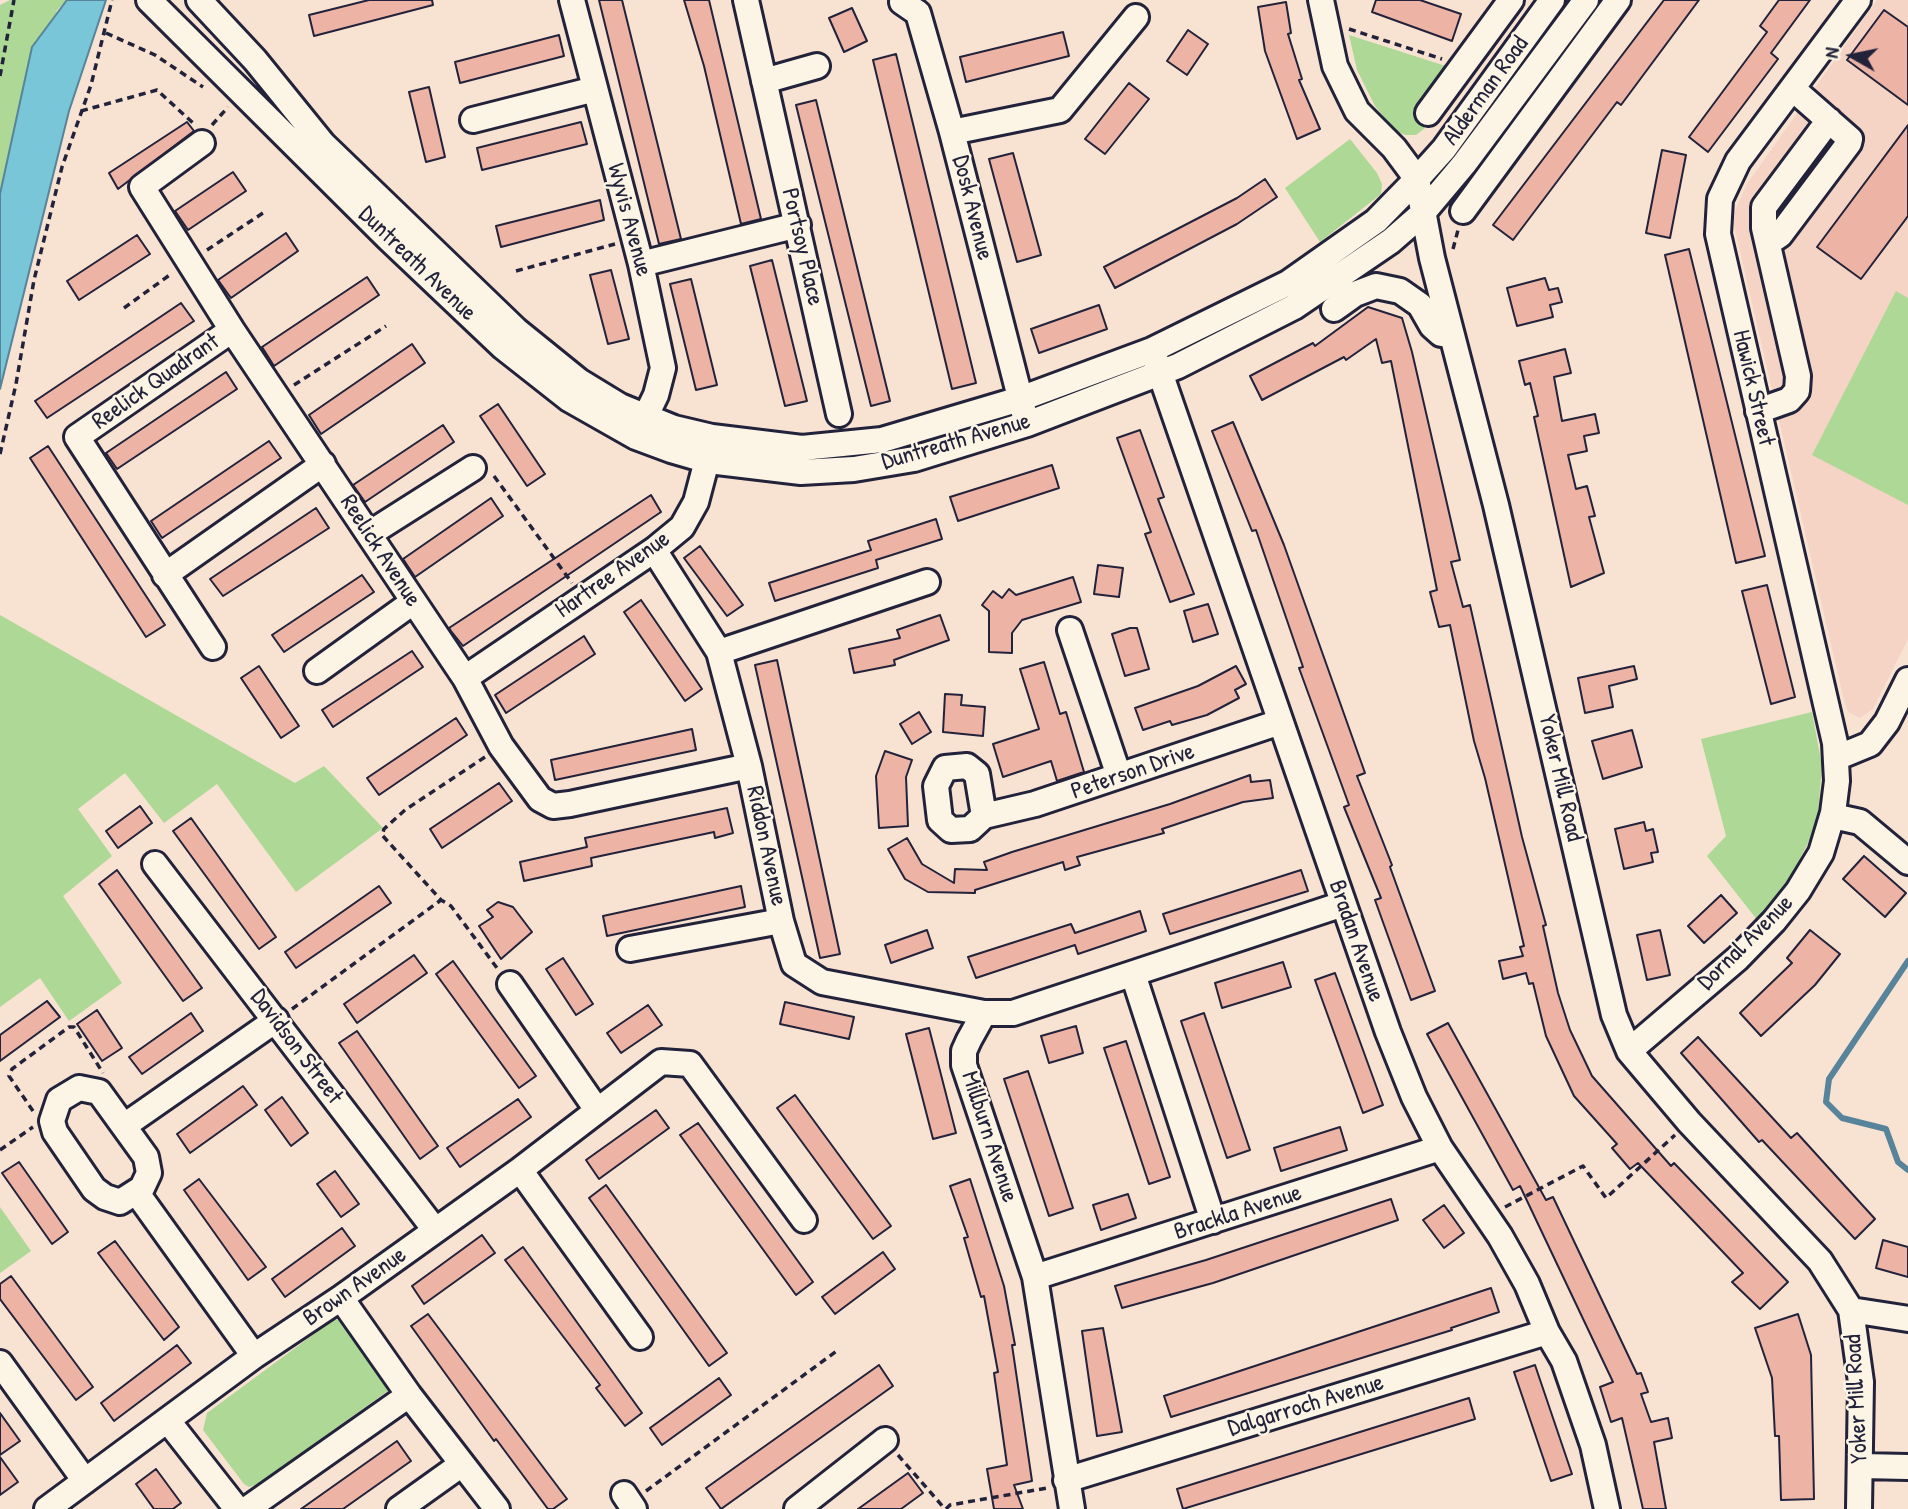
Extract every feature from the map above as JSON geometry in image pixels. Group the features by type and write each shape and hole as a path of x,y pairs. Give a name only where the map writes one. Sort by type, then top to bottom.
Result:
{"street":[{"name":"Duntreath Avenue","path":"149,0 237,100 503,347 569,400 640,427 779,471 854,469 914,458 1027,424 1156,362 1288,283 1376,221 1417,178"},
{"name":"Duntreath Avenue","path":"200,0 255,60 323,144 516,330 579,381 620,406 640,427"},
{"name":"Wyvis Avenue","path":"572,0 641,264 663,368 656,396 640,427"},
{"name":"Portsoy Place","path":"746,0 839,414"},
{"name":"Alderman Road","path":"1428,113 1511,0"},
{"name":"Alderman Road","path":"1417,178 1444,149 1552,0"},
{"name":"Alderman Road","path":"1422,214 1506,108 1586,0"},
{"path":"1463,211 1618,0"},
{"name":"Hawick Street","path":"1833,814 1836,751 1718,234 1720,199 1738,161 1858,0"},
{"name":"Dosk Avenue","path":"902,2 918,13 952,132 1027,424"},
{"name":"Yoker Mill Road","path":"1323,10 1335,66 1357,111 1394,148 1417,178 1422,214 1496,505 1614,1016 1629,1051 1689,1122 1820,1261 1851,1310 1861,1382 1859,1509"},
{"path":"952,132 1060,110 1136,17"},
{"path":"764,81 817,66"},
{"path":"473,120 595,89"},
{"path":"1758,411 1789,400 1797,391 1798,376 1768,243 1780,235 1850,139 1793,89"},
{"name":"Alderman Road","path":"1506,108 1526,124"},
{"name":"Reelick Avenue","path":"202,132 142,187 232,330 465,678 501,746 540,799 553,806 749,766"},
{"name":"Duntreath Avenue","path":"710,449 855,445 912,433 1156,362 1254,329 1294,307 1391,241 1422,214"},
{"path":"641,264 798,225"},
{"path":"1334,309 1355,294 1376,286 1400,291 1420,305 1432,326 1441,334 1451,334"},
{"name":"Reelick Quadrant","path":"214,647 77,437 232,330"},
{"name":"Bradan Avenue","path":"1156,362 1388,1032 1414,1097 1440,1148 1488,1216 1527,1284 1547,1332 1564,1361 1593,1445 1607,1509"},
{"name":"Hartree Avenue","path":"465,678 654,550 682,527 696,502 710,449"},
{"path":"165,575 323,464"},
{"path":"369,534 473,468"},
{"name":"Riddon Avenue","path":"654,550 719,652 749,766 781,920 794,964 822,982 984,1013"},
{"path":"719,652 927,582"},
{"path":"317,671 413,602"},
{"path":"1070,630 1119,776"},
{"path":"1836,751 1870,744 1887,722 1908,681"},
{"name":"Peterson Drive","path":"984,816 1035,804 1280,722"},
{"path":"1833,814 1860,822 1908,862"},
{"name":"Dornal Avenue","path":"1629,1051 1738,958 1774,921 1798,891 1821,853 1833,814"},
{"name":"Davidson Street","path":"155,864 435,1230"},
{"path":"984,1013 1013,1013 1343,904"},
{"path":"630,949 781,920"},
{"path":"1133,974 1213,1220"},
{"path":"510,984 597,1110"},
{"name":"Millburn Avenue","path":"984,1013 964,1051 964,1065 1035,1277 1072,1509"},
{"path":"124,1126 276,1020"},
{"name":"Brown Avenue","path":"47,1509 254,1356 341,1298 520,1170 661,1062 690,1064 804,1220"},
{"path":"79,1088 99,1092 146,1157 149,1172 137,1193 120,1202 105,1197 94,1189 49,1127 59,1100 79,1088"},
{"name":"Brackla Avenue","path":"1035,1277 1440,1148"},
{"path":"520,1170 640,1337"},
{"path":"137,1193 254,1356"},
{"path":"341,1298 409,1395 497,1509"},
{"path":"1851,1310 1908,1319"},
{"name":"Dalgarroch Avenue","path":"1066,1482 1547,1332"},
{"path":"0,1363 85,1481"},
{"path":"247,1509 409,1395"},
{"path":"168,1421 237,1509"},
{"path":"797,1509 885,1440"},
{"path":"399,1509 462,1464"},
{"path":"1861,1466 1908,1467"}],"path":[{"path":"0,76 14,0"},
{"path":"0,454 16,384 34,279 62,167 106,33 112,0"},
{"path":"1323,10 1462,66"},
{"path":"106,33 155,55 210,91"},
{"path":"81,111 157,90 202,132 237,100"},
{"path":"219,98 237,100"},
{"path":"516,271 634,239"},
{"path":"276,396 386,326"},
{"path":"473,468 483,461 582,597"},
{"path":"501,746 405,810 384,829 382,835 441,900 451,906 510,984"},
{"path":"276,1020 441,900"},
{"path":"49,1127 9,1076 12,1069 69,1027 74,1027 103,1070 99,1092"},
{"path":"1488,1216 1583,1166 1606,1198 1689,1122"},
{"path":"0,1150 35,1126 49,1127"},
{"path":"629,1502 838,1350"},
{"path":"885,1440 945,1509 950,1505 1066,1482"}],"shaded area":[{"path":"1877,0 1908,0 1908,639 1873,709 1860,718 1848,712 1843,696 1732,217 1747,184"}],"green space":[{"path":"10,0 67,0 57,10 0,194 0,5"},
{"path":"1349,35 1452,68 1416,120 1425,128 1416,135 1405,135 1394,130 1375,106 1357,70"},
{"path":"1350,139 1377,173 1382,184 1381,194 1320,242 1285,188"},
{"path":"1896,291 1908,298 1908,505 1812,455"},
{"path":"0,615 295,783 324,766 383,828 296,892 217,784 164,823 125,773 78,809 112,856 63,896 122,983 69,1021 40,978 0,1007"},
{"path":"1812,712 1822,766 1818,813 1810,839 1791,876 1758,921 1707,856 1726,836 1701,739"},
{"path":"0,1207 31,1251 0,1273"},
{"path":"343,1319 390,1379 389,1390 258,1484 249,1487 203,1430 207,1413 333,1320"}],"water":[{"path":"67,0 106,0 69,111 0,389 0,194 32,47"}],"building":[{"path":"369,0 432,0 433,5 314,36 309,15"},
{"path":"599,0 622,0 681,239 659,244"},
{"path":"684,0 709,0 761,219 741,224 704,66"},
{"path":"1376,0 1420,0 1461,14 1452,41 1372,12"},
{"path":"1664,0 1699,0 1621,105 1617,102 1513,240 1493,225"},
{"path":"1779,0 1810,0 1771,53 1778,59 1708,152 1689,137 1767,32 1760,26"},
{"path":"1286,2 1291,33 1288,34 1302,79 1299,80 1320,129 1297,139 1265,51 1258,7"},
{"path":"852,8 867,41 844,52 829,18"},
{"path":"1884,10 1908,27 1908,105 1847,60"},
{"path":"1188,30 1208,44 1187,75 1167,61"},
{"path":"1063,32 1069,56 966,82 960,57"},
{"path":"559,35 564,56 460,83 455,62"},
{"path":"896,54 976,383 952,389 873,60"},
{"path":"1129,83 1149,99 1105,154 1085,139"},
{"path":"429,87 445,157 426,162 409,92"},
{"path":"816,100 890,401 871,406 796,105"},
{"path":"187,122 194,131 118,189 109,173"},
{"path":"581,122 587,144 482,170 477,148"},
{"path":"1908,125 1908,216 1861,279 1817,247"},
{"path":"1662,150 1686,155 1670,238 1646,233"},
{"path":"1013,153 1041,255 1017,262 989,159"},
{"path":"233,172 246,191 188,230 175,211"},
{"path":"1265,179 1277,197 1237,224 1115,288 1104,267 1237,198"},
{"path":"600,200 604,220 501,247 496,226"},
{"path":"286,233 298,251 231,298 218,280"},
{"path":"137,235 150,254 79,300 67,281"},
{"path":"1689,249 1765,556 1736,563 1665,255"},
{"path":"772,260 807,401 785,406 750,266"},
{"path":"611,270 629,339 608,344 590,275"},
{"path":"367,277 379,295 274,366 262,347"},
{"path":"1545,278 1549,290 1558,288 1562,302 1550,305 1553,317 1517,326 1507,288"},
{"path":"691,279 717,385 696,390 670,284"},
{"path":"181,303 194,321 47,418 35,401"},
{"path":"1099,305 1107,329 1039,353 1031,329"},
{"path":"1368,307 1402,318 1412,352 1460,560 1451,562 1463,607 1470,605 1522,837 1546,925 1543,926 1558,993 1570,1030 1592,1076 1671,1166 1674,1163 1788,1282 1760,1309 1732,1282 1743,1273 1638,1163 1630,1169 1612,1148 1617,1144 1574,1096 1546,1036 1533,983 1529,984 1526,973 1503,979 1499,961 1523,956 1520,947 1524,946 1474,741 1450,625 1439,627 1430,592 1437,590 1391,361 1382,363 1376,339 1346,360 1344,357 1262,400 1250,376 1313,343 1315,346"},
{"path":"412,344 425,363 321,434 309,415"},
{"path":"1565,349 1571,373 1554,377 1562,421 1595,414 1599,433 1584,436 1587,451 1568,455 1576,489 1587,486 1595,516 1589,517 1604,573 1571,587 1534,417 1538,416 1530,383 1525,385 1519,361"},
{"path":"226,372 237,389 117,469 106,453"},
{"path":"498,404 545,474 527,486 480,416"},
{"path":"1233,422 1284,545 1365,773 1357,776 1392,865 1390,867 1435,991 1411,1000 1375,900 1381,898 1344,807 1349,805 1299,668 1303,667 1256,530 1252,531 1212,431"},
{"path":"443,425 454,442 365,502 353,485"},
{"path":"1140,430 1164,497 1158,499 1194,594 1170,602 1145,534 1151,532 1117,438"},
{"path":"269,441 281,458 162,538 151,521"},
{"path":"48,446 165,625 146,637 30,458"},
{"path":"1052,465 1059,488 958,521 950,497"},
{"path":"651,495 661,512 463,646 451,631 449,628"},
{"path":"491,498 503,516 415,577 403,559"},
{"path":"316,508 329,528 223,596 210,579"},
{"path":"936,519 942,539 876,560 878,568 775,601 769,583 871,550 868,541"},
{"path":"700,546 743,605 727,616 684,558"},
{"path":"1098,565 1123,568 1119,597 1094,594"},
{"path":"362,575 374,592 284,652 272,635"},
{"path":"1073,577 1081,602 1022,620 1012,633 1012,653 989,652 989,611 982,605 993,591 1002,598 1009,589 1016,595"},
{"path":"1767,585 1795,697 1771,704 1742,591"},
{"path":"641,600 702,689 685,701 624,612"},
{"path":"1208,604 1218,634 1193,642 1184,611"},
{"path":"940,615 949,640 894,660 895,665 854,673 849,649 900,638 897,630"},
{"path":"1137,628 1149,669 1125,676 1112,634"},
{"path":"584,636 595,654 506,713 495,695"},
{"path":"412,651 423,667 333,727 322,710"},
{"path":"777,660 840,954 820,958 755,665"},
{"path":"1044,662 1060,714 1066,712 1084,772 1057,781 1051,761 1003,777 993,744 1039,729 1020,669"},
{"path":"259,666 299,726 281,738 241,678"},
{"path":"1236,666 1246,684 1235,690 1239,698 1207,715 1172,725 1170,721 1143,730 1135,708 1198,686"},
{"path":"1634,666 1637,679 1609,686 1613,707 1585,713 1578,678"},
{"path":"945,694 962,695 961,705 985,707 983,736 943,732"},
{"path":"919,712 931,732 912,744 900,724"},
{"path":"456,718 467,735 379,795 367,778"},
{"path":"692,729 696,750 555,780 551,760"},
{"path":"1632,730 1642,767 1603,779 1592,741"},
{"path":"885,751 912,760 906,777 908,826 879,828 876,776"},
{"path":"1250,775 1251,782 1270,780 1273,798 1243,802 1162,829 1164,833 1077,857 1080,865 1065,870 1063,862 975,890 975,893 928,892 905,879 888,849 907,838 922,864 954,883 955,869 987,870 984,862 1170,804"},
{"path":"499,783 512,801 442,848 430,829"},
{"path":"140,806 152,823 118,848 106,831"},
{"path":"727,808 733,833 715,838 714,832 591,858 592,866 524,881 520,862 587,847 585,838"},
{"path":"191,818 276,937 259,949 173,831"},
{"path":"1644,822 1646,831 1653,829 1658,852 1651,853 1653,862 1624,869 1615,829"},
{"path":"1864,856 1906,893 1885,917 1843,879"},
{"path":"117,870 202,988 183,1001 99,884"},
{"path":"1301,870 1308,891 1170,934 1163,914"},
{"path":"379,886 391,903 296,968 285,952"},
{"path":"741,886 745,907 607,936 603,916"},
{"path":"1721,895 1737,913 1704,943 1688,926"},
{"path":"498,902 513,907 532,932 501,959 479,926 493,917 487,910"},
{"path":"1140,911 1146,931 1078,954 1075,945 976,978 968,957 1071,924 1075,933"},
{"path":"927,930 933,948 891,963 885,945"},
{"path":"1660,930 1670,975 1647,980 1637,935"},
{"path":"1810,930 1840,954 1815,985 1761,1036 1740,1013 1792,963 1787,958"},
{"path":"414,955 427,973 357,1023 344,1004"},
{"path":"563,958 593,1004 576,1015 546,969"},
{"path":"453,961 536,1076 519,1088 436,974"},
{"path":"1283,962 1291,987 1222,1008 1215,983"},
{"path":"1335,973 1383,1105 1363,1113 1315,980"},
{"path":"47,1001 60,1017 0,1061 0,1035"},
{"path":"785,1002 854,1017 849,1039 780,1024"},
{"path":"648,1005 662,1025 621,1053 607,1033"},
{"path":"97,1010 122,1048 102,1061 77,1024"},
{"path":"191,1013 203,1031 142,1074 129,1057"},
{"path":"1204,1013 1250,1150 1227,1158 1181,1021"},
{"path":"1448,1023 1546,1200 1553,1197 1637,1374 1641,1373 1648,1392 1641,1394 1651,1422 1668,1418 1672,1438 1654,1442 1666,1509 1643,1509 1622,1418 1611,1422 1600,1387 1613,1382 1520,1186 1513,1190 1427,1034"},
{"path":"1076,1026 1083,1053 1049,1063 1041,1036"},
{"path":"929,1028 956,1133 933,1139 906,1034"},
{"path":"357,1031 438,1146 420,1159 339,1043"},
{"path":"1698,1037 1791,1138 1797,1133 1875,1219 1855,1239 1762,1140 1759,1142 1681,1053"},
{"path":"1126,1041 1170,1177 1149,1184 1104,1048"},
{"path":"1028,1071 1073,1208 1049,1216 1004,1079"},
{"path":"243,1086 257,1105 190,1153 177,1134"},
{"path":"795,1095 891,1226 873,1239 777,1108"},
{"path":"282,1097 308,1133 291,1146 265,1110"},
{"path":"518,1099 531,1117 460,1167 447,1148"},
{"path":"656,1110 669,1128 599,1179 586,1160"},
{"path":"698,1123 813,1282 796,1295 680,1135"},
{"path":"1340,1127 1347,1150 1281,1171 1274,1148"},
{"path":"19,1162 68,1232 52,1244 2,1173"},
{"path":"335,1171 359,1204 341,1217 317,1184"},
{"path":"199,1179 266,1267 248,1280 184,1190"},
{"path":"970,1179 1004,1286 1015,1345 1012,1345 1032,1481 1014,1485 1023,1509 994,1509 987,1469 1007,1465 994,1373 998,1372 984,1296 981,1297 964,1238 968,1237 950,1186"},
{"path":"606,1185 727,1353 709,1366 589,1198"},
{"path":"1128,1194 1136,1218 1101,1230 1093,1205"},
{"path":"1391,1199 1398,1220 1213,1283 1122,1308 1115,1286 1206,1260"},
{"path":"1444,1205 1464,1233 1444,1248 1423,1220"},
{"path":"342,1228 355,1246 285,1297 272,1279"},
{"path":"482,1235 495,1253 424,1304 412,1286"},
{"path":"1883,1240 1908,1247 1908,1277 1876,1268"},
{"path":"115,1241 179,1327 164,1340 98,1253"},
{"path":"523,1247 642,1413 625,1426 596,1388 600,1385 505,1260"},
{"path":"883,1252 895,1269 835,1314 822,1297"},
{"path":"11,1276 93,1387 76,1400 0,1299 0,1284"},
{"path":"1491,1288 1499,1312 1451,1328 1452,1330 1171,1417 1164,1396"},
{"path":"428,1314 567,1499 553,1509 548,1509 496,1439 494,1441 411,1326"},
{"path":"1798,1314 1811,1355 1814,1499 1781,1500 1779,1436 1775,1436 1772,1378 1755,1328"},
{"path":"1103,1328 1122,1432 1097,1436 1082,1331"},
{"path":"177,1345 191,1363 114,1421 101,1403"},
{"path":"879,1365 893,1386 721,1509 706,1488"},
{"path":"1535,1365 1572,1474 1551,1481 1514,1372"},
{"path":"719,1378 731,1395 662,1445 650,1428"},
{"path":"1469,1398 1475,1419 1183,1509 1177,1489"},
{"path":"0,1413 20,1441 0,1455"},
{"path":"397,1441 411,1461 343,1509 301,1509"},
{"path":"0,1457 18,1482 0,1495"},
{"path":"156,1469 181,1503 173,1509 154,1509 136,1484"},
{"path":"908,1473 923,1493 901,1509 858,1509"}],"waterway":[{"path":"1908,961 1829,1079 1826,1102 1842,1118 1886,1129 1898,1162 1908,1170"}]}
